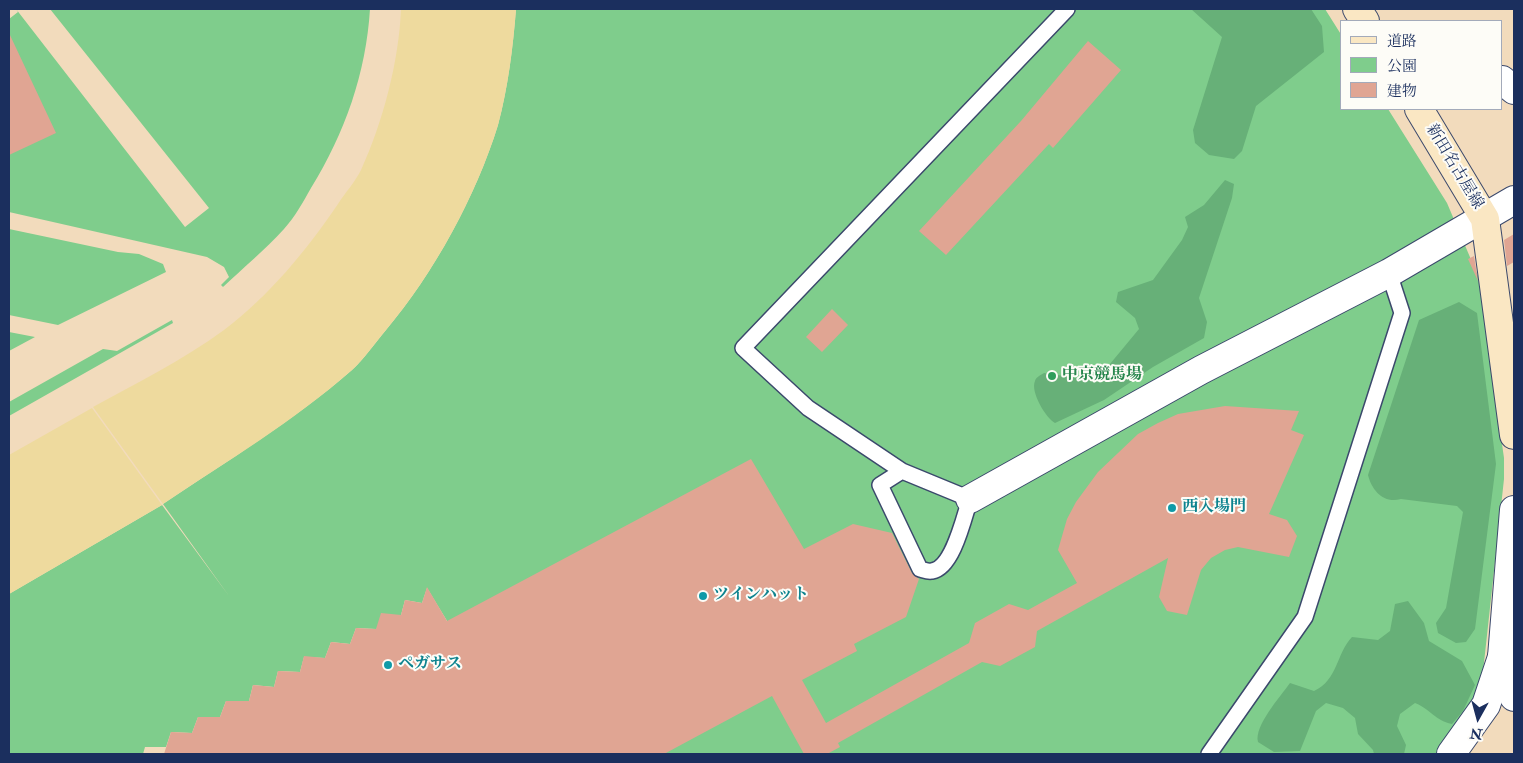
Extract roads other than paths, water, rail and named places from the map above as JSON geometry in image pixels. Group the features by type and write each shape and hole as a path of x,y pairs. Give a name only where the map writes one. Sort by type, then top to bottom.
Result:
{"main road":[{"path":"1357,9 1364,20"},
{"name":"新田名古屋線","path":"1419,110 1485,219 1510,380 1514,435"}],"street":[{"path":"1503,81 1514,90"},
{"path":"970,499 1201,370 1390,273 1485,219 1514,200"},
{"path":"1451,754 1486,705 1502,657 1514,510"},
{"path":"1502,657 1514,697"}],"lane":[{"path":"902,471 880,485 920,569 931,572 941,568 952,551 970,499 902,471 808,408 743,348 1067,9"},
{"path":"1209,754 1305,617 1402,313 1390,273"}],"place":[{"name":"中京競馬場","path":"1052,376"},
{"name":"西入場門","path":"1172,508"},
{"name":"ツインハット","path":"703,596"},
{"name":"ペガサス","path":"388,665"}]}
